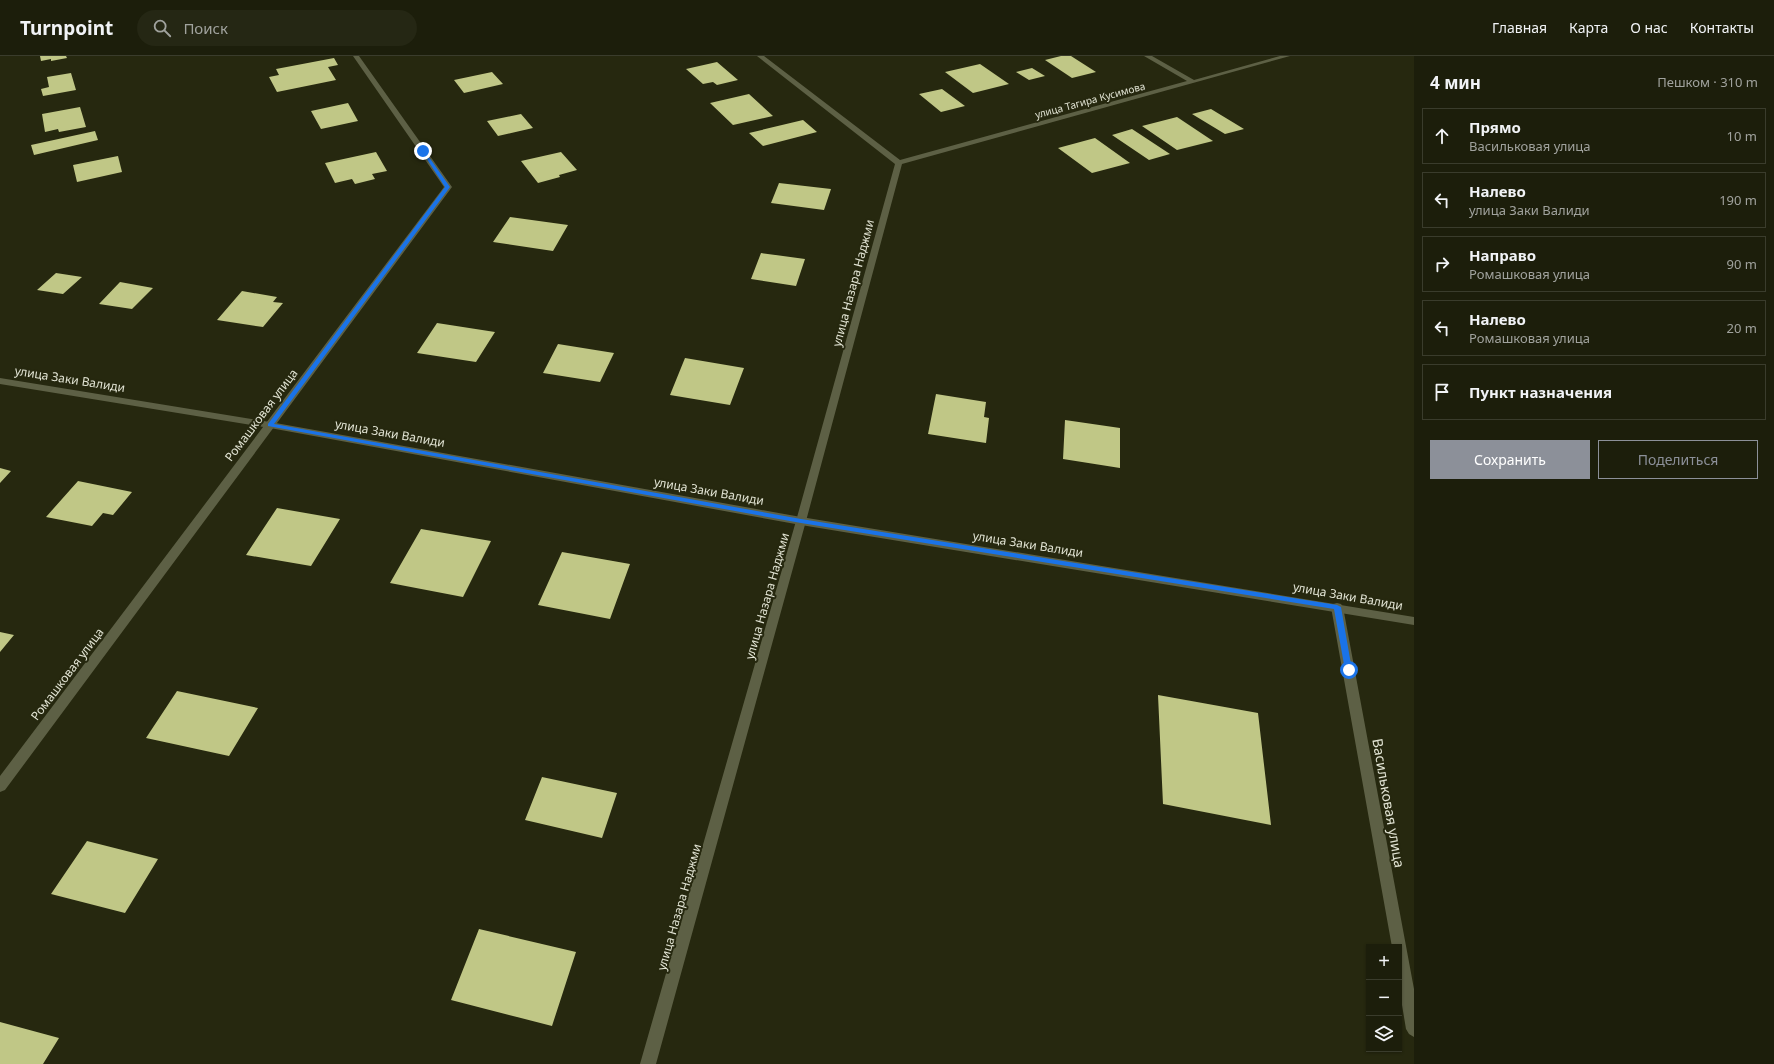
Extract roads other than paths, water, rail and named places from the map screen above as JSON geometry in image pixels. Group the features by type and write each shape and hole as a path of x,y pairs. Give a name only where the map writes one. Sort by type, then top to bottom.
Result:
{"street":[{"name":"Ромашковая улица","path":"0,786 448,187 356,56"},
{"path":"760,56 899,163"},
{"path":"1147,56 1193,82"},
{"name":"улица Тагира Кусимова","path":"899,163 1287,56"},
{"name":"улица Назара Наджми","path":"648,1064 801,521 899,163"},
{"name":"улица Заки Валиди","path":"0,381 270,425 801,521 1337,607 1414,621"},
{"name":"Васильковая улица","path":"1337,607 1414,1028"}]}
